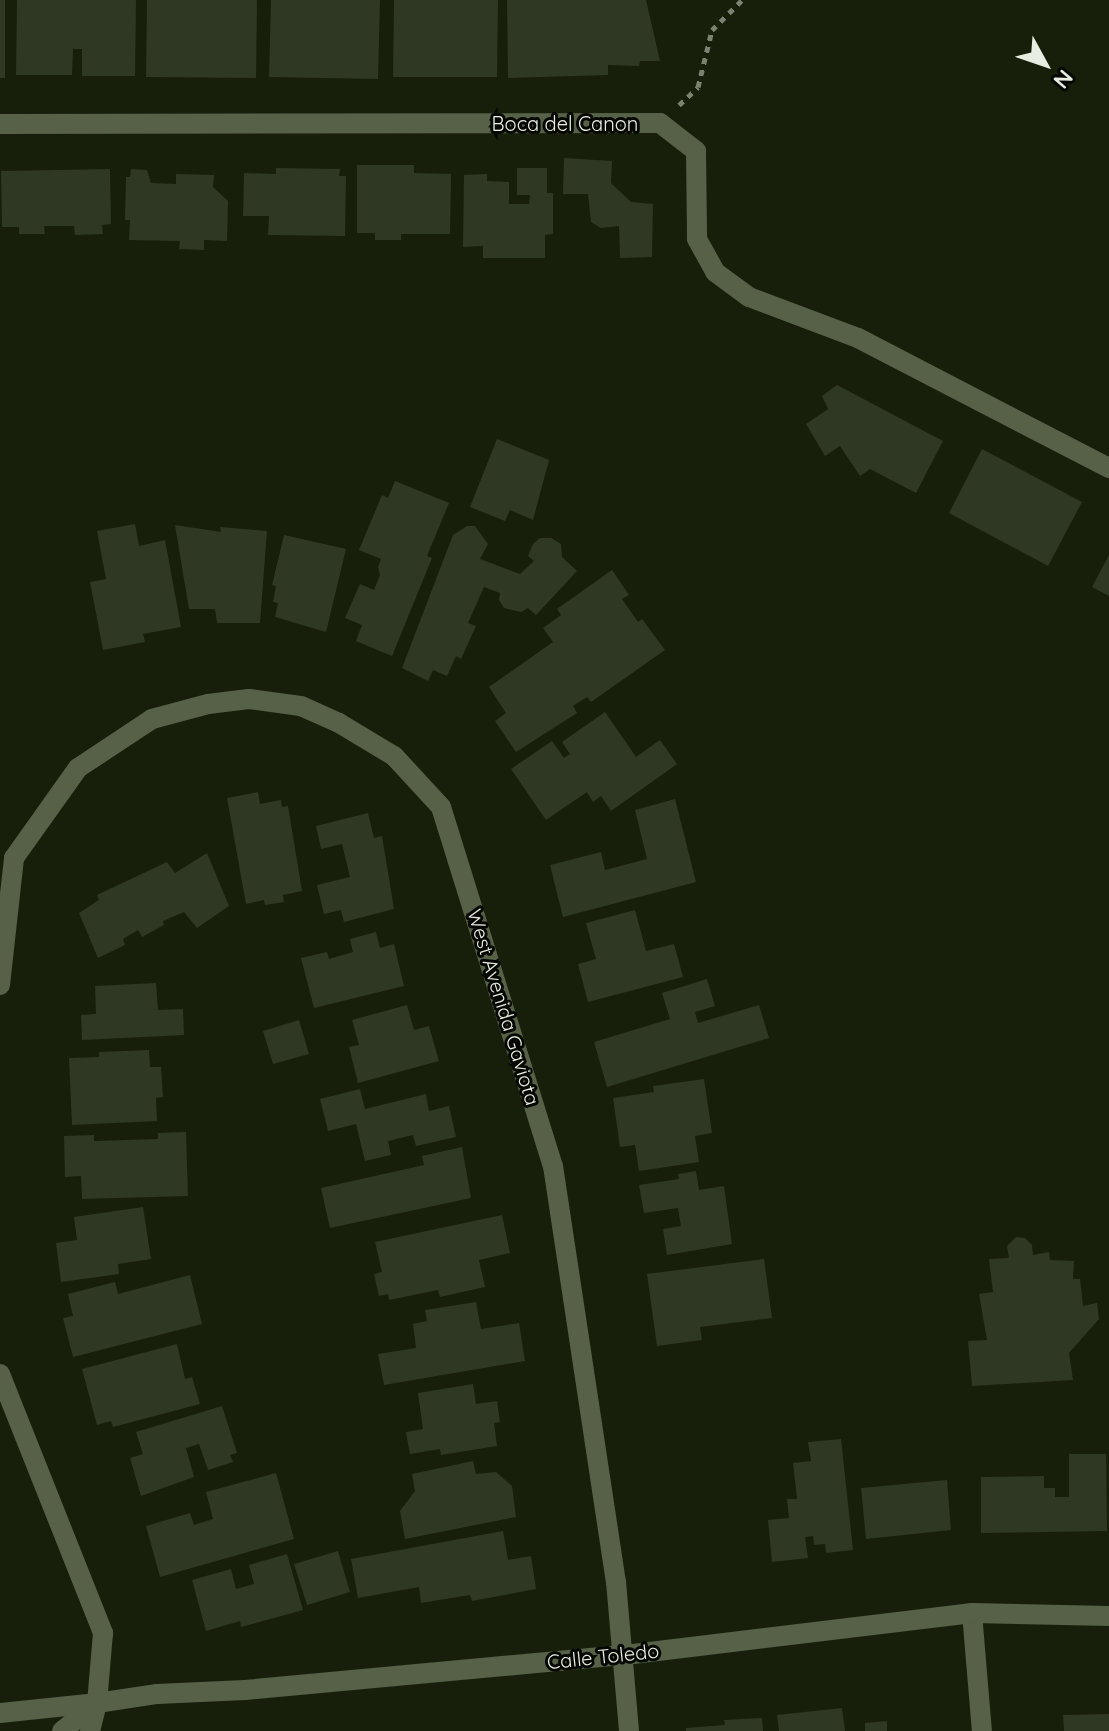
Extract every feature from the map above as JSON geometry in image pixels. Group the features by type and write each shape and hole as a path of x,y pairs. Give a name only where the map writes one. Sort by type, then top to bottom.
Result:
{"street":[{"name":"Boca del Canon","path":"0,124 660,123 696,151 697,239 715,272 749,297 858,338 1109,468"},
{"name":"West Avenida Gaviota","path":"0,985 14,858 78,768 152,719 208,704 249,699 301,706 394,756 441,807 553,1166 625,1655 629,1731"},
{"path":"0,1374 103,1633 97,1703 90,1731"},
{"name":"Calle Toledo","path":"0,1713 157,1694 245,1690 625,1655 972,1613 1109,1616"},
{"path":"972,1613 982,1731"},
{"path":"62,1731 97,1703"}],"path":[{"path":"660,123 698,87 712,30 742,0"}],"building":[{"path":"0,0 5,0 5,78 0,78"},
{"path":"17,0 136,0 135,76 82,76 82,49 73,49 72,75 16,75"},
{"path":"147,0 257,0 256,78 146,77"},
{"path":"271,0 380,0 378,79 269,77"},
{"path":"394,0 498,0 497,77 393,77"},
{"path":"507,0 646,0 660,61 640,61 639,66 608,65 608,75 508,78"},
{"path":"564,158 612,161 611,183 631,202 653,204 652,257 620,258 619,226 601,228 591,222 588,194 563,194"},
{"path":"357,165 414,165 414,173 451,174 450,234 401,234 401,240 375,240 375,233 357,233"},
{"path":"276,168 340,169 339,176 346,176 345,236 268,235 269,216 243,216 244,173 276,174"},
{"path":"517,168 547,168 547,193 553,193 553,234 545,235 545,258 483,258 483,246 463,247 464,175 487,174 487,181 509,182 509,204 529,204 530,195 517,195"},
{"path":"110,169 111,224 102,225 103,234 75,235 74,226 44,226 45,234 19,234 19,227 2,227 1,171"},
{"path":"131,169 147,170 151,183 176,184 176,174 214,175 213,187 228,201 227,241 204,240 204,250 179,249 180,241 129,240 130,220 125,220 126,177 130,177"},
{"path":"837,385 943,441 916,493 870,469 860,476 840,446 825,456 806,424 828,409 822,396"},
{"path":"497,439 549,460 533,520 510,510 505,521 470,507"},
{"path":"982,449 1082,502 1048,566 949,513"},
{"path":"395,481 449,503 427,556 432,558 392,656 356,641 362,625 345,618 360,584 374,590 380,575 378,567 381,559 359,550 382,495 388,498"},
{"path":"135,524 139,546 165,540 181,627 143,634 145,642 103,650 90,582 106,579 97,531"},
{"path":"175,525 221,532 220,527 267,531 260,623 217,623 215,609 189,609"},
{"path":"467,526 475,526 488,544 480,559 520,574 534,561 528,556 533,544 540,538 551,538 561,544 562,557 577,571 536,615 528,608 521,612 504,608 499,600 500,593 484,587 468,623 476,626 461,659 456,656 447,676 433,670 428,681 402,668 453,535"},
{"path":"284,535 346,549 326,632 275,617 278,603 273,602 276,586 272,585"},
{"path":"1109,555 1109,596 1092,587"},
{"path":"612,570 629,595 622,599 638,622 642,619 665,650 591,702 587,697 573,706 577,713 516,752 495,721 506,713 489,687 553,642 543,628 561,615 557,609"},
{"path":"605,712 636,757 660,740 677,764 611,811 601,796 593,802 587,792 546,820 511,769 552,741 564,758 570,754 562,742"},
{"path":"258,792 260,804 281,800 282,807 288,806 302,891 283,895 284,902 265,905 264,900 246,904 227,798"},
{"path":"675,799 696,882 563,917 550,865 601,852 605,870 647,859 635,810"},
{"path":"368,813 374,838 382,836 394,909 344,922 341,910 324,914 317,885 350,877 342,844 321,849 316,826"},
{"path":"207,853 229,906 197,928 184,912 163,921 164,925 142,937 138,930 123,939 125,945 98,958 79,913 99,900 97,895 167,862 175,873"},
{"path":"635,910 646,951 674,944 683,977 588,1002 578,964 596,959 586,923"},
{"path":"376,932 380,948 394,944 404,986 314,1008 301,958 327,952 329,959 353,952 350,939"},
{"path":"707,979 715,1006 695,1012 698,1023 759,1005 769,1038 607,1087 594,1042 670,1019 662,993"},
{"path":"156,983 158,1010 183,1009 184,1035 82,1040 81,1015 96,1014 95,986"},
{"path":"407,1005 414,1030 429,1026 439,1061 358,1083 349,1047 359,1045 352,1020"},
{"path":"299,1020 309,1054 273,1064 263,1031"},
{"path":"149,1050 150,1067 161,1067 163,1097 156,1098 157,1121 72,1125 69,1058 99,1057 99,1052"},
{"path":"704,1079 712,1133 695,1136 699,1162 639,1171 635,1145 620,1147 613,1098 654,1092 653,1086"},
{"path":"360,1089 365,1109 426,1094 429,1111 449,1106 456,1137 416,1146 413,1135 388,1141 391,1155 365,1161 356,1124 328,1131 320,1099"},
{"path":"186,1132 188,1196 82,1199 81,1176 65,1177 64,1136 94,1135 94,1141 158,1139 158,1133"},
{"path":"462,1147 471,1198 330,1228 321,1188 424,1165 422,1156"},
{"path":"696,1171 699,1190 724,1186 732,1244 667,1255 663,1229 681,1226 678,1208 644,1213 639,1185 679,1179 678,1174"},
{"path":"143,1207 151,1259 118,1264 119,1274 61,1282 56,1243 77,1240 74,1217"},
{"path":"502,1215 510,1253 479,1260 485,1287 440,1297 438,1290 389,1300 388,1294 379,1296 374,1274 382,1272 375,1242"},
{"path":"1016,1237 1025,1238 1032,1245 1033,1255 1049,1252 1050,1260 1074,1261 1073,1279 1080,1279 1083,1306 1097,1303 1099,1319 1069,1353 1073,1380 972,1386 968,1341 987,1340 979,1294 993,1292 989,1259 1009,1258 1007,1246"},
{"path":"764,1259 772,1318 700,1327 702,1340 657,1346 647,1274"},
{"path":"190,1275 202,1324 73,1357 63,1318 73,1316 68,1294 115,1282 118,1294"},
{"path":"476,1302 481,1329 519,1323 525,1361 384,1385 378,1354 416,1348 413,1324 427,1321 425,1310"},
{"path":"177,1344 185,1379 192,1377 200,1404 113,1427 111,1421 97,1425 82,1369"},
{"path":"473,1384 476,1404 497,1401 500,1422 494,1423 497,1446 441,1455 440,1449 410,1454 406,1432 423,1429 418,1393"},
{"path":"222,1406 237,1453 230,1455 233,1462 208,1470 199,1444 186,1448 194,1477 141,1496 130,1458 143,1454 136,1432"},
{"path":"841,1439 853,1550 826,1553 825,1544 814,1545 813,1536 805,1537 808,1558 772,1562 768,1520 789,1518 787,1499 797,1499 793,1463 811,1461 808,1442"},
{"path":"1069,1454 1106,1454 1107,1531 981,1533 981,1477 1044,1476 1044,1488 1055,1488 1055,1497 1069,1497"},
{"path":"473,1461 476,1474 496,1472 512,1486 516,1517 405,1539 400,1511 415,1491 412,1474"},
{"path":"276,1473 294,1539 160,1577 146,1526 190,1513 194,1525 213,1519 206,1492"},
{"path":"947,1480 951,1530 866,1539 861,1488"},
{"path":"503,1531 508,1560 531,1556 536,1589 472,1601 470,1595 421,1603 419,1587 358,1598 351,1559"},
{"path":"338,1551 350,1592 307,1605 294,1564"},
{"path":"287,1554 303,1610 241,1627 240,1621 206,1631 192,1580 231,1569 236,1589 254,1584 249,1565"},
{"path":"842,1708 845,1731 779,1731 777,1715"},
{"path":"1109,1714 1109,1731 1064,1731 1063,1715"},
{"path":"762,1718 763,1731 686,1731 686,1728 725,1725 724,1720"},
{"path":"887,1721 887,1731 865,1731 865,1723"}]}
